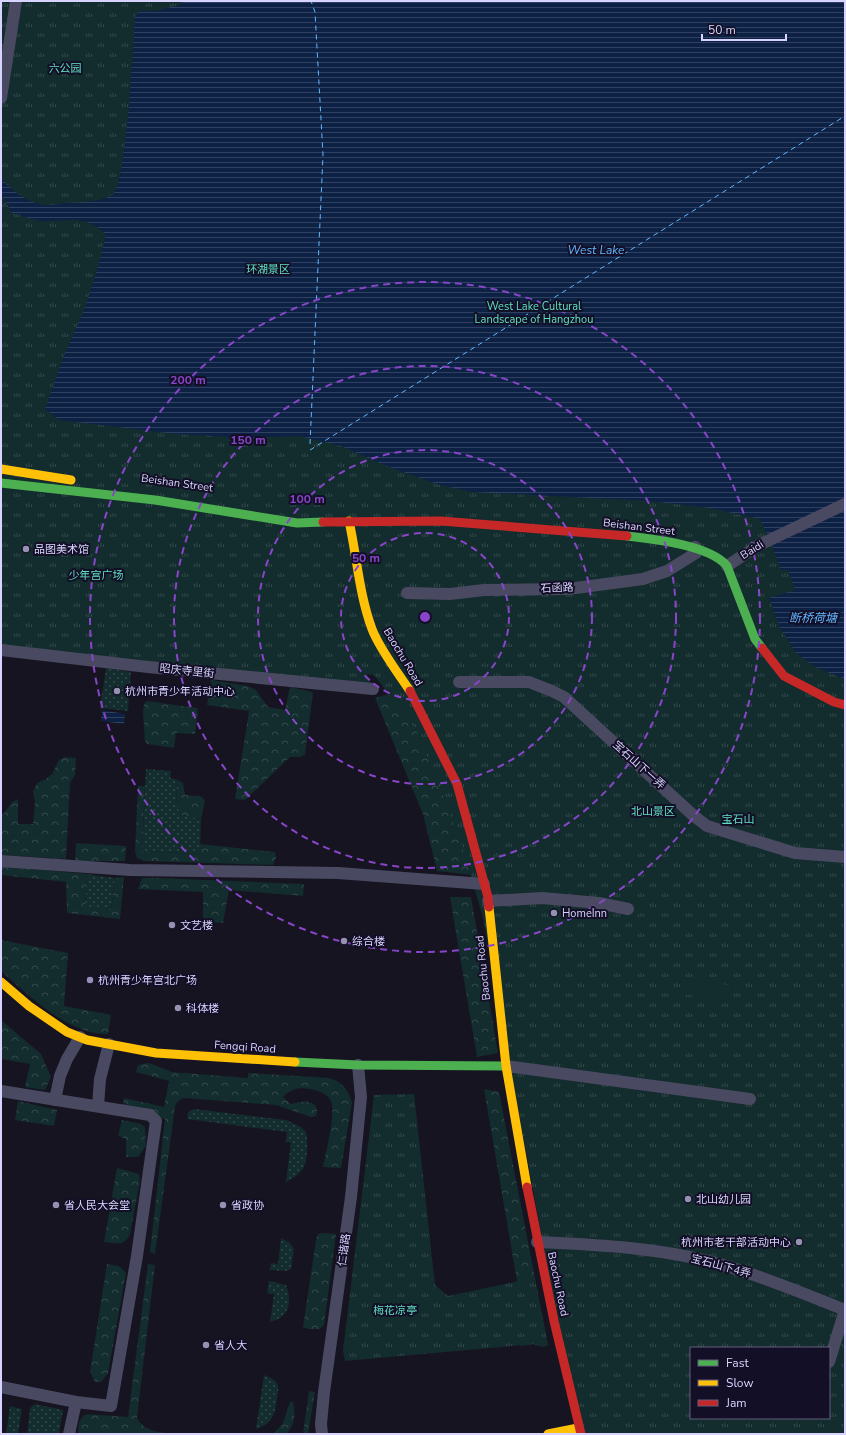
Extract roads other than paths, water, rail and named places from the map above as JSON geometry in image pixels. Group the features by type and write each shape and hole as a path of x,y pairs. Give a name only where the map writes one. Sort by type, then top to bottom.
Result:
{"main road":[{"path":"1,469 80,481"},
{"name":"Beishan Street","path":"1,483 155,500 297,523 349,521 448,522 635,537 695,547 709,552 728,566"},
{"name":"Beishan Street","path":"120,487 246,505"},
{"name":"Beishan Street","path":"301,514 349,521"},
{"name":"Baochu Road","path":"349,521 355,548 358,577 372,629 414,698 457,784 484,884 488,901 506,1066 537,1242 579,1431"},
{"path":"728,566 756,639 784,676 834,702 845,705"},
{"name":"Fengqi Road","path":"1,982 29,1006 67,1032 87,1040 156,1052 226,1058 358,1065 506,1066"},
{"path":"548,1434 579,1431"}],"street":[{"path":"1,98 16,1"},
{"name":"Baidi","path":"728,566 759,545 845,504"},
{"name":"石函路","path":"407,592 450,594 484,590 568,589 643,579 667,571 696,553 695,547"},
{"name":"昭庆寺里街","path":"1,650 148,667 373,689"},
{"name":"宝石山下一弄","path":"459,682 529,682 552,691 564,697 694,816 707,826 796,853 845,857"},
{"path":"1,861 130,870 338,873 484,884"},
{"path":"488,901 542,898 599,903 628,910"},
{"path":"56,1100 60,1076 67,1059 80,1037"},
{"path":"98,1106 100,1079 109,1044"},
{"name":"仁谐路","path":"322,1434 321,1424 324,1392 351,1197 361,1097 358,1065"},
{"path":"506,1066 750,1098"},
{"path":"1,1091 150,1115 156,1121 137,1256 111,1406 76,1402 1,1387"},
{"name":"宝石山下4弄","path":"537,1242 627,1248 689,1257 732,1268 810,1296 845,1310 830,1359"},
{"path":"69,1434 76,1402"}],"water":[{"name":"West Lake","path":"183,1 845,1 845,679 815,667 796,653 780,628 769,598 795,590 788,570 781,570 760,519 710,508 651,501 472,492 440,485 384,465 341,446 299,436 249,438 176,434 59,420 45,409 63,358 84,310 95,277 106,235 99,228 84,221 42,221 12,213 1,194 1,178 26,199 44,205 96,201 113,194 118,184 126,139 135,17 140,11 155,11 180,5"},
{"path":"102,710 125,714 124,724 101,721"}],"place":[{"name":"品图美术馆","path":"26,549"},
{"name":"杭州市青少年活动中心","path":"117,691"},
{"name":"HomeInn","path":"554,913"},
{"name":"文艺楼","path":"172,925"},
{"name":"综合楼","path":"344,941"},
{"name":"杭州青少年宫北广场","path":"90,980"},
{"name":"科体楼","path":"178,1008"},
{"name":"北山幼儿园","path":"688,1199"},
{"name":"省人民大会堂","path":"56,1205"},
{"name":"省政协","path":"223,1205"},
{"name":"杭州市老干部活动中心","path":"799,1242"},
{"name":"省人大","path":"206,1345"}],"park label":[{"name":"六公园","path":"65,68"},
{"name":"环湖景区","path":"268,269"},
{"name":"West Lake Cultural Landscape of Hangzhou","path":"534,312"},
{"name":"少年宫广场","path":"96,575"},
{"name":"北山景区","path":"653,811"},
{"name":"宝石山","path":"738,819"},
{"name":"梅花凉亭","path":"395,1310"}],"water label":[{"name":"断桥荷塘","path":"813,618"}]}
